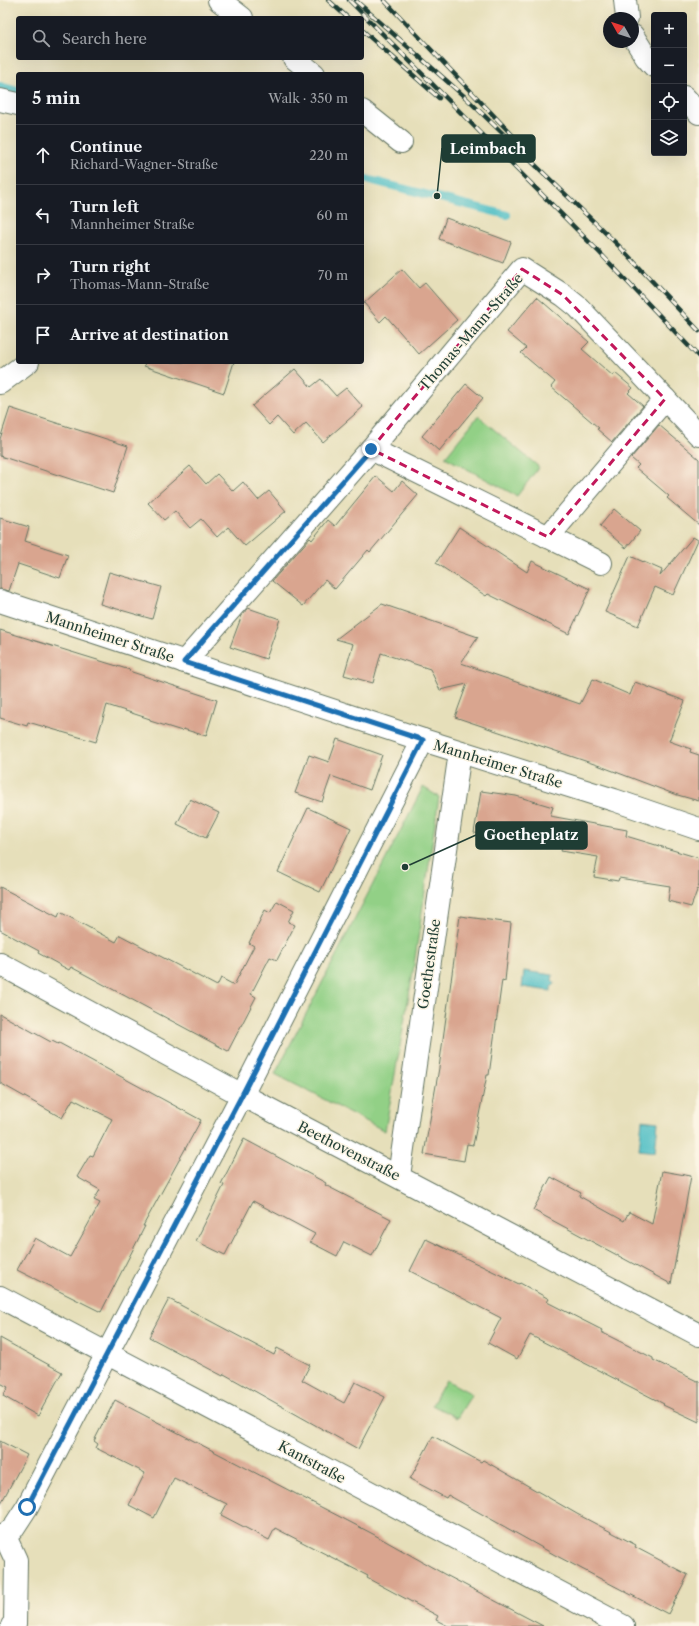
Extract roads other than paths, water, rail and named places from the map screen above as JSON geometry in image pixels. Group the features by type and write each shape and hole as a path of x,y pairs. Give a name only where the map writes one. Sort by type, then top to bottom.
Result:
{"street":[{"path":"219,0 239,16"},
{"path":"624,0 626,12"},
{"path":"639,46 651,63"},
{"path":"296,60 312,72"},
{"path":"0,100 16,104"},
{"path":"687,100 699,113"},
{"path":"364,113 401,142"},
{"name":"Thomas-Mann-Straße","path":"184,662 371,449 522,269 563,295 578,307 699,434"},
{"path":"0,383 25,364"},
{"path":"548,537 665,399"},
{"path":"371,449 601,563"},
{"name":"Mannheimer Straße","path":"0,601 460,752 614,800 699,829"},
{"path":"14,1625 16,1560 2,1535 12,1530 27,1507 106,1353 242,1095 423,740"},
{"name":"Goethestraße","path":"399,1176 460,752"},
{"name":"Beethovenstraße","path":"0,964 242,1095 399,1176 699,1335"},
{"name":"Kantstraße","path":"0,1297 623,1626"}],"water":[{"path":"524,971 553,975 552,980 555,984 551,987 551,991 522,987"},
{"path":"642,1120 658,1122 655,1152 639,1150"}],"waterway":[{"path":"0,86 16,90"},
{"path":"364,179 507,215"}],"railway":[{"path":"328,0 346,16"},
{"path":"349,0 599,252 699,357"},
{"path":"384,0 516,139"},
{"path":"356,1 465,97 620,247 699,331"},
{"path":"364,32 439,98"}],"place":[{"name":"Leimbach","path":"437,196"},
{"name":"Goetheplatz","path":"405,867"}]}
